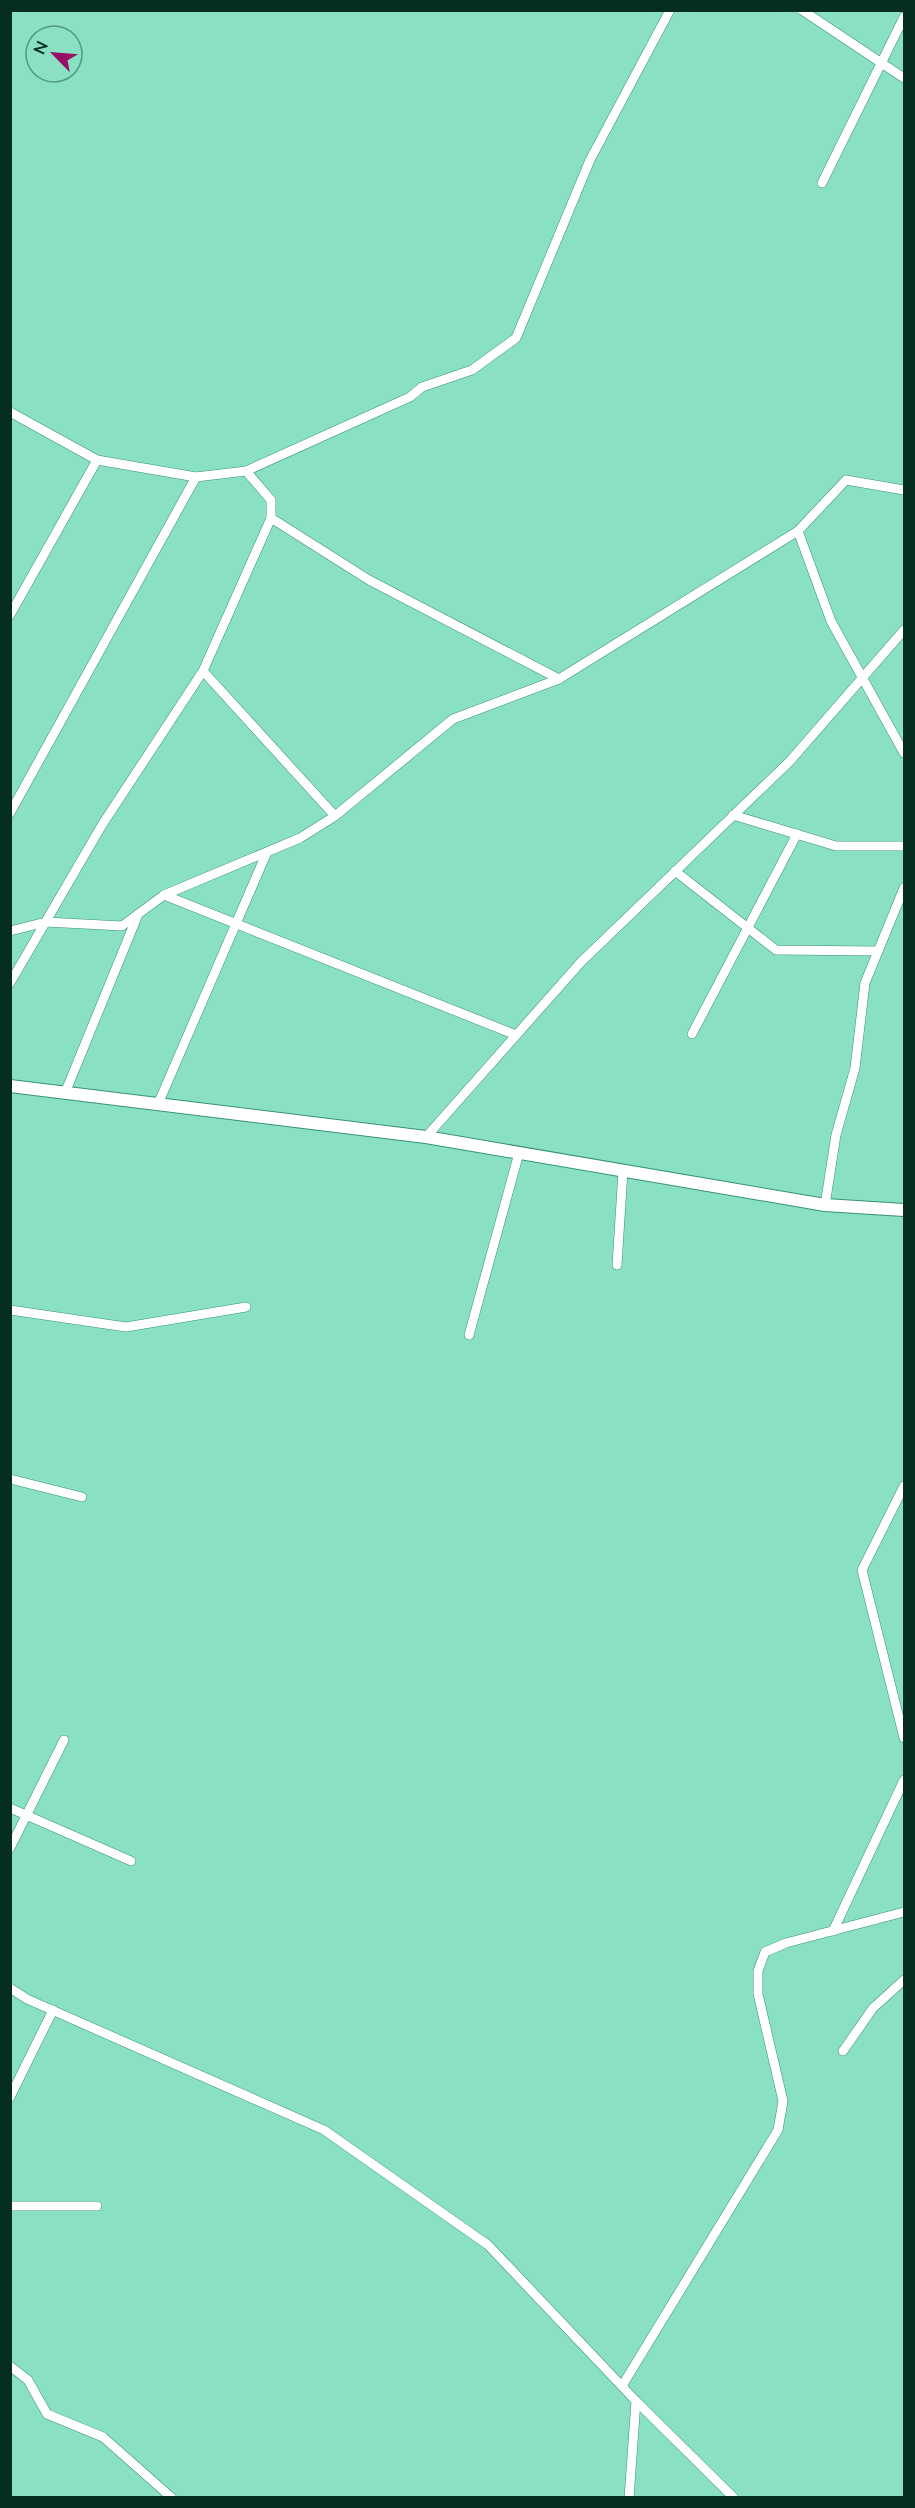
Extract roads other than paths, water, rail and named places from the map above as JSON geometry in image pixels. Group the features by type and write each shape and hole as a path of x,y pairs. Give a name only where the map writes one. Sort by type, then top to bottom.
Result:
{"street":[{"path":"10,412 97,460 196,477 246,471 410,397 423,387 472,370 516,338 590,160 670,10"},
{"path":"802,10 904,78"},
{"path":"822,183 904,17"},
{"path":"10,615 97,460"},
{"path":"10,982 102,825 203,671 271,518 271,500 246,471"},
{"path":"12,807 196,477"},
{"path":"10,931 46,922 122,926 164,895 300,838 335,816 453,719 559,680 798,531 846,480 904,490"},
{"path":"271,518 369,580 559,680"},
{"path":"798,531 831,621 904,753"},
{"path":"426,1137 581,962 790,761 904,630"},
{"path":"203,671 335,816"},
{"path":"734,815 836,846 904,846"},
{"path":"692,1034 797,834"},
{"path":"158,1104 267,852"},
{"path":"675,871 776,950 878,951"},
{"path":"825,1205 836,1135 855,1068 865,983 904,888"},
{"path":"164,895 516,1035"},
{"path":"64,1093 138,915"},
{"path":"10,1086 426,1137 825,1205 904,1210"},
{"path":"469,1335 519,1153"},
{"path":"617,1264 623,1171"},
{"path":"10,1310 126,1327 246,1307"},
{"path":"10,1479 82,1497"},
{"path":"904,1486 862,1570 904,1738"},
{"path":"10,1848 64,1740"},
{"path":"833,1931 904,1783"},
{"path":"10,1808 130,1861"},
{"path":"622,2386 778,2130 783,2101 758,1994 758,1971 765,1952 904,1912"},
{"path":"843,2051 873,2008 904,1980"},
{"path":"10,1988 27,1999 324,2130 488,2245 636,2401 734,2498"},
{"path":"10,1996 27,1999"},
{"path":"10,2097 52,2010"},
{"path":"10,2206 97,2206"},
{"path":"10,2366 28,2380 47,2414 103,2436 172,2498"},
{"path":"628,2498 636,2401"}]}
